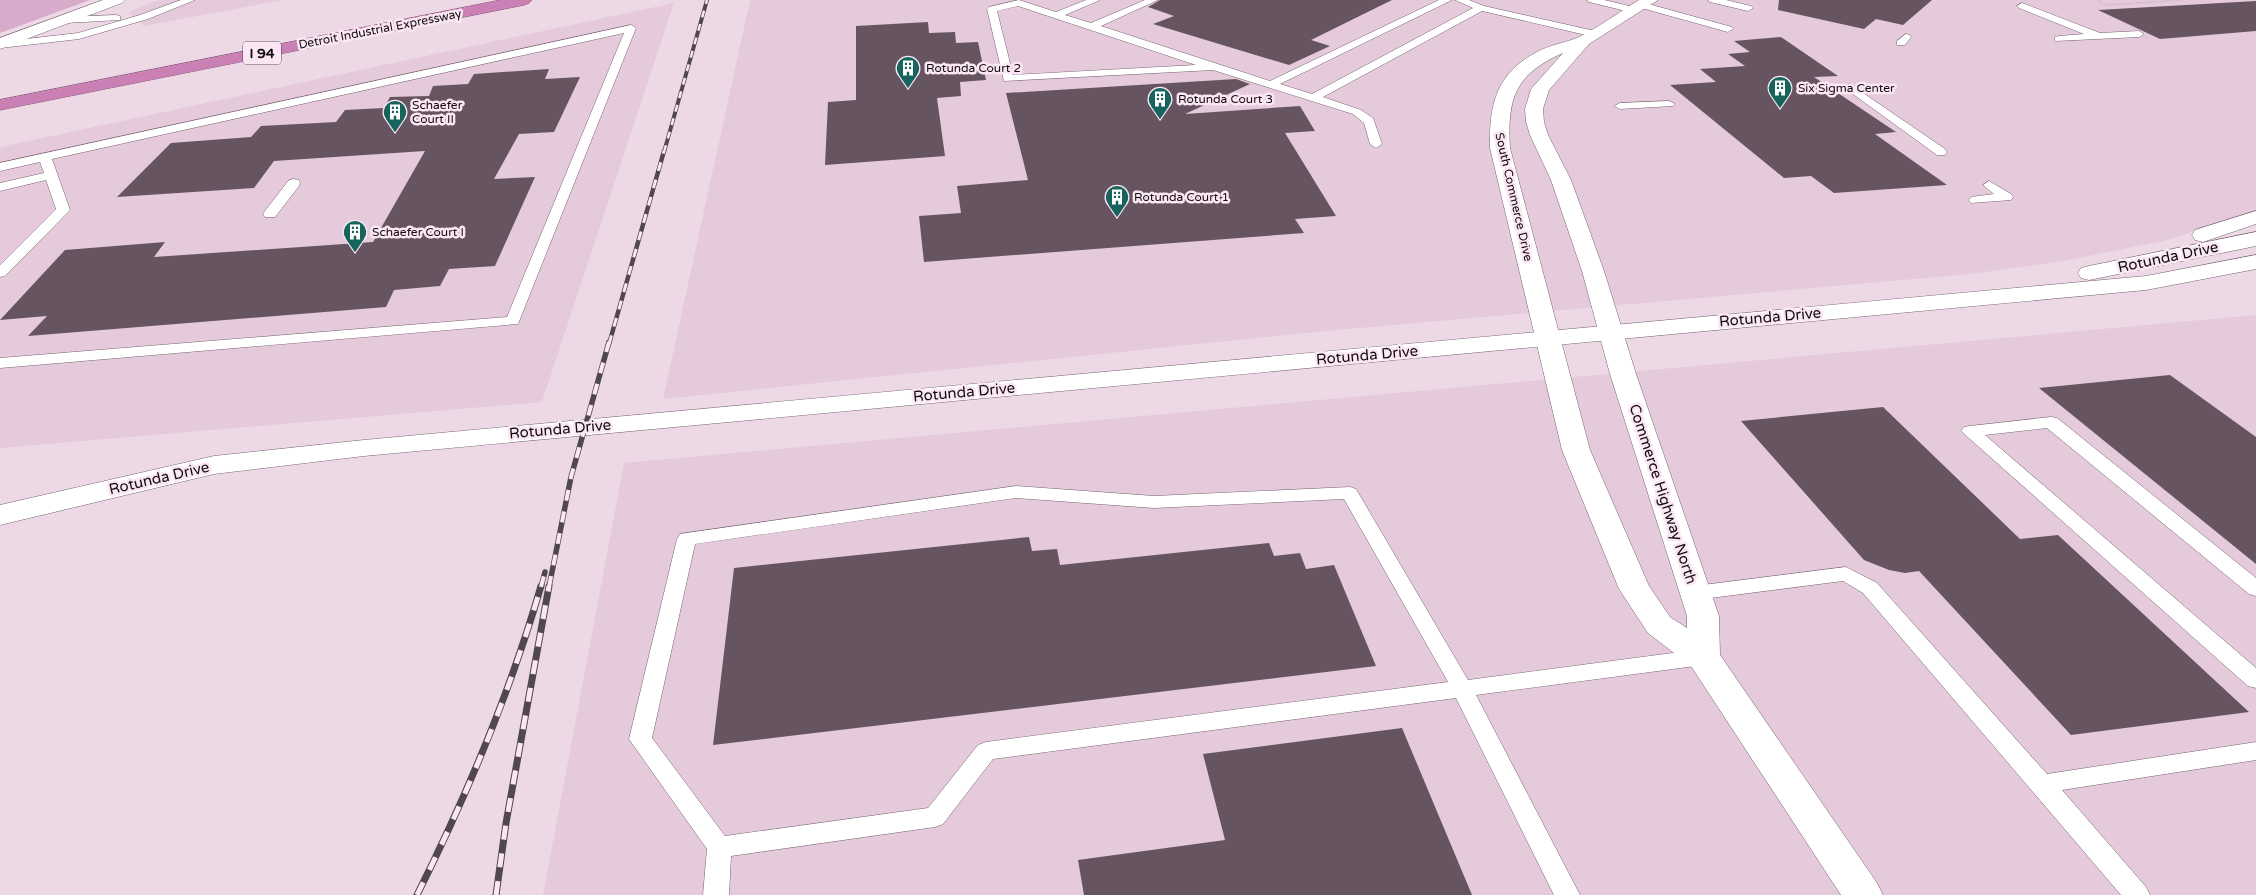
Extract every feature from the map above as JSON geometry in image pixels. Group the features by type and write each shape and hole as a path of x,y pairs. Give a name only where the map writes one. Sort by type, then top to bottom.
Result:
{"highway":[{"name":"Detroit Industrial Expressway","path":"0,92 465,0"},
{"name":"Detroit Industrial Expressway","path":"0,105 524,0"}],"main road":[{"path":"0,45 117,0"},
{"name":"South Commerce Drive","path":"1549,338 1500,148 1499,108 1506,91 1517,75 1530,62 1562,46 1589,37 1642,5"},
{"name":"South Commerce Drive","path":"1589,37 1540,89 1534,109 1539,135 1564,189 1593,271 1611,332"},
{"path":"2064,279 2094,261 2185,240 2256,217"},
{"name":"Rotunda Drive","path":"1933,303 2064,279 2256,239"},
{"name":"Rotunda Drive","path":"0,515 214,466 355,449 2146,283 2256,262"},
{"path":"1933,303 2041,300 2148,291 2222,280 2256,278"},
{"name":"Commerce Highway North","path":"1611,332 1703,616 1703,657"},
{"path":"1549,338 1576,450 1635,589 1659,625 1703,657 1863,895"}],"lane":[{"path":"0,45 79,36 144,17 190,0"},
{"path":"1023,5 1035,0"},
{"path":"1056,16 1096,0"},
{"path":"1091,27 1154,0"},
{"path":"1270,85 1448,0"},
{"path":"1460,0 1481,8 1589,37"},
{"path":"1592,0 1642,5 1728,29"},
{"path":"1713,0 1748,8"},
{"path":"1214,67 1008,79 992,9 1018,3 1357,112 1369,121 1376,144"},
{"path":"2022,6 2098,36"},
{"path":"1313,98 1481,8"},
{"path":"65,20 144,17"},
{"path":"0,167 631,28 513,321 0,362"},
{"path":"2059,39 2140,34"},
{"path":"1850,87 1941,152"},
{"path":"1620,106 1672,106 1653,94"},
{"path":"0,273 63,210 46,157"},
{"path":"0,187 52,175"},
{"path":"270,214 294,183"},
{"path":"1976,200 2006,197 1989,185"},
{"path":"2256,589 2051,422 1970,430 2256,680"},
{"path":"716,895 719,847 640,739 687,538 1016,492 1154,502 1350,493 1462,688 1567,895"},
{"path":"1695,592 1846,574 1870,588 2137,895"},
{"path":"719,847 935,817 986,750 1703,657"},
{"path":"2042,784 2256,751"}],"path":[{"path":"2096,0 2106,5 2184,0"}],"shaded area":[{"path":"0,0 90,0 0,33"},
{"path":"159,0 284,0 144,26 128,12"},
{"path":"750,0 2256,0 2256,212 2163,241 2064,261 1971,274 1326,331 663,399"},
{"path":"674,3 542,402 0,448 0,147"},
{"path":"2256,315 2256,895 543,895 624,463"}],"building":[{"path":"1160,0 1392,0 1311,40 1330,46 1289,65 1153,24 1174,16 1148,7"},
{"path":"1779,0 1932,0 1903,25 1876,19 1864,29 1778,10"},
{"path":"2256,1 2256,31 2160,39 2098,10"},
{"name":"Rotunda Court 2","path":"928,22 929,33 955,32 956,43 978,42 986,80 960,82 961,96 937,98 945,156 825,165 828,102 856,100 856,26"},
{"name":"Six Sigma Center","path":"1781,37 1838,76 1814,77 1896,132 1875,134 1947,185 1834,193 1811,176 1784,178 1670,85 1716,82 1700,69 1745,66 1728,54 1750,52 1734,41"},
{"name":"Schaefer Court I","path":"549,69 545,79 580,77 554,132 519,134 494,179 535,177 495,266 449,269 440,286 394,290 386,307 28,336 47,316 0,320 65,250 165,242 154,257 373,242 425,151 274,161 254,188 117,197 171,143 251,137 261,126 336,122 345,110 384,108 390,97 429,96 433,86 468,84 474,74"},
{"path":"1236,79 1250,84 1185,114 1300,106 1315,131 1285,133 1336,216 1295,219 1304,233 924,262 919,216 961,213 957,186 1028,180 1006,93"},
{"path":"2170,375 2256,437 2256,564 2039,388"},
{"path":"1883,407 2020,539 2058,535 2249,712 2071,735 1919,571 1905,573 1889,570 1864,560 1741,421"},
{"path":"1029,537 1032,551 1057,549 1060,565 1269,543 1274,556 1300,553 1306,569 1334,565 1376,666 713,745 734,568"},
{"path":"1402,728 1472,895 1084,895 1078,860 1225,840 1203,754"}],"railway":[{"path":"664,152 707,0"},
{"path":"609,344 664,151"},
{"path":"549,587 571,477 609,342"},
{"path":"541,587 545,572"},
{"path":"417,895 453,820 486,743 516,665 541,586"},
{"path":"496,895 506,823 549,586"}],"place":[{"name":"Rotunda Court 2","path":"908,89"},
{"name":"Six Sigma Center","path":"1780,109"},
{"name":"Rotunda Court 3","path":"1160,120"},
{"name":"Schaefer Court II","path":"395,133"},
{"name":"Rotunda Court 1","path":"1117,218"},
{"name":"Schaefer Court I","path":"355,253"}]}
